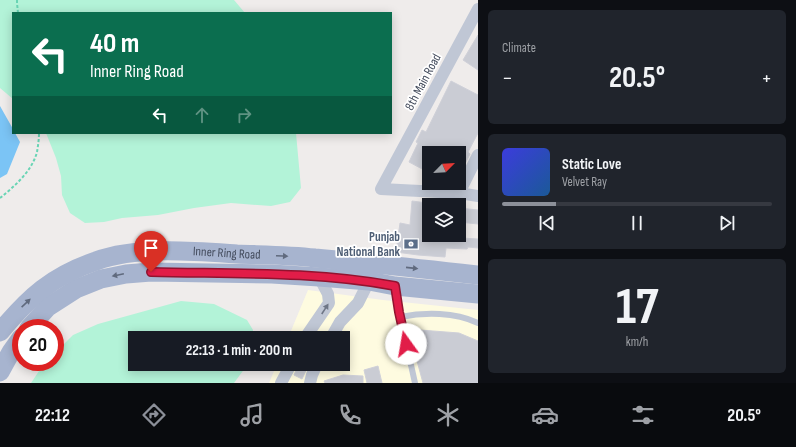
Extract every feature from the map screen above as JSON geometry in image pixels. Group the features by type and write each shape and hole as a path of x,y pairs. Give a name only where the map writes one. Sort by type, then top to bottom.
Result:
{"main road":[{"name":"Inner Ring Road","path":"0,332 20,308 38,292 66,273 96,260 129,252 200,252 314,258 478,275"},
{"name":"Inner Ring Road","path":"37,319 48,307 76,289 101,279 126,274 151,272 272,274 319,277 369,281 395,286 478,294"},
{"path":"0,372 12,351"}],"street":[{"name":"8th Main Road","path":"459,193 382,189 476,16"},
{"path":"478,155 459,193 478,196"},
{"path":"309,331 329,304 328,294 319,277"},
{"path":"335,331 340,322 358,303 369,281"},
{"path":"281,383 287,371"},
{"path":"310,383 314,371"}],"lane":[{"path":"395,286 400,317 415,383"},
{"path":"400,317 416,314 434,314 456,317 478,323"}],"path":[{"path":"17,0 18,12"},
{"path":"0,198 17,184 33,163 37,151 39,134"}],"shaded area":[{"path":"308,290 478,310 478,383 269,383 274,371 350,371 350,331 291,331"}],"green space":[{"path":"0,0 234,0 244,12 12,12 12,98 0,88"},
{"path":"46,134 296,134 301,188 290,202 271,206 231,203 158,215 85,223 70,213 62,195 61,176"},
{"path":"181,301 214,304 247,320 253,330 128,331 128,371 243,371 234,383 31,383 39,371 64,371 64,344 73,335 98,324"}],"water":[{"path":"0,106 12,127 12,134 16,134 20,142 7,174 0,178"}],"building":[{"path":"478,35 478,70 463,60"},
{"path":"451,81 478,95 478,133 468,152 470,154 466,162 466,146 422,146 422,169 409,162 422,130 426,132"},
{"path":"412,201 422,202 422,242 466,242 466,238 478,239 478,248 446,248 445,257 396,252 400,223 410,225"},
{"path":"466,209 478,210 478,224 466,223"},
{"path":"420,330 459,333 478,341 478,383 423,383 414,350 424,348"},
{"path":"378,366 382,383 367,383 364,370"},
{"path":"296,371 306,371 302,379 294,375"},
{"path":"343,375 363,376 363,383 325,383 324,381"}],"place":[{"name":"Punjab National Bank","path":"411,244"}],"route":[{"path":"151,272 272,274 369,281 395,286 406,344"}]}
